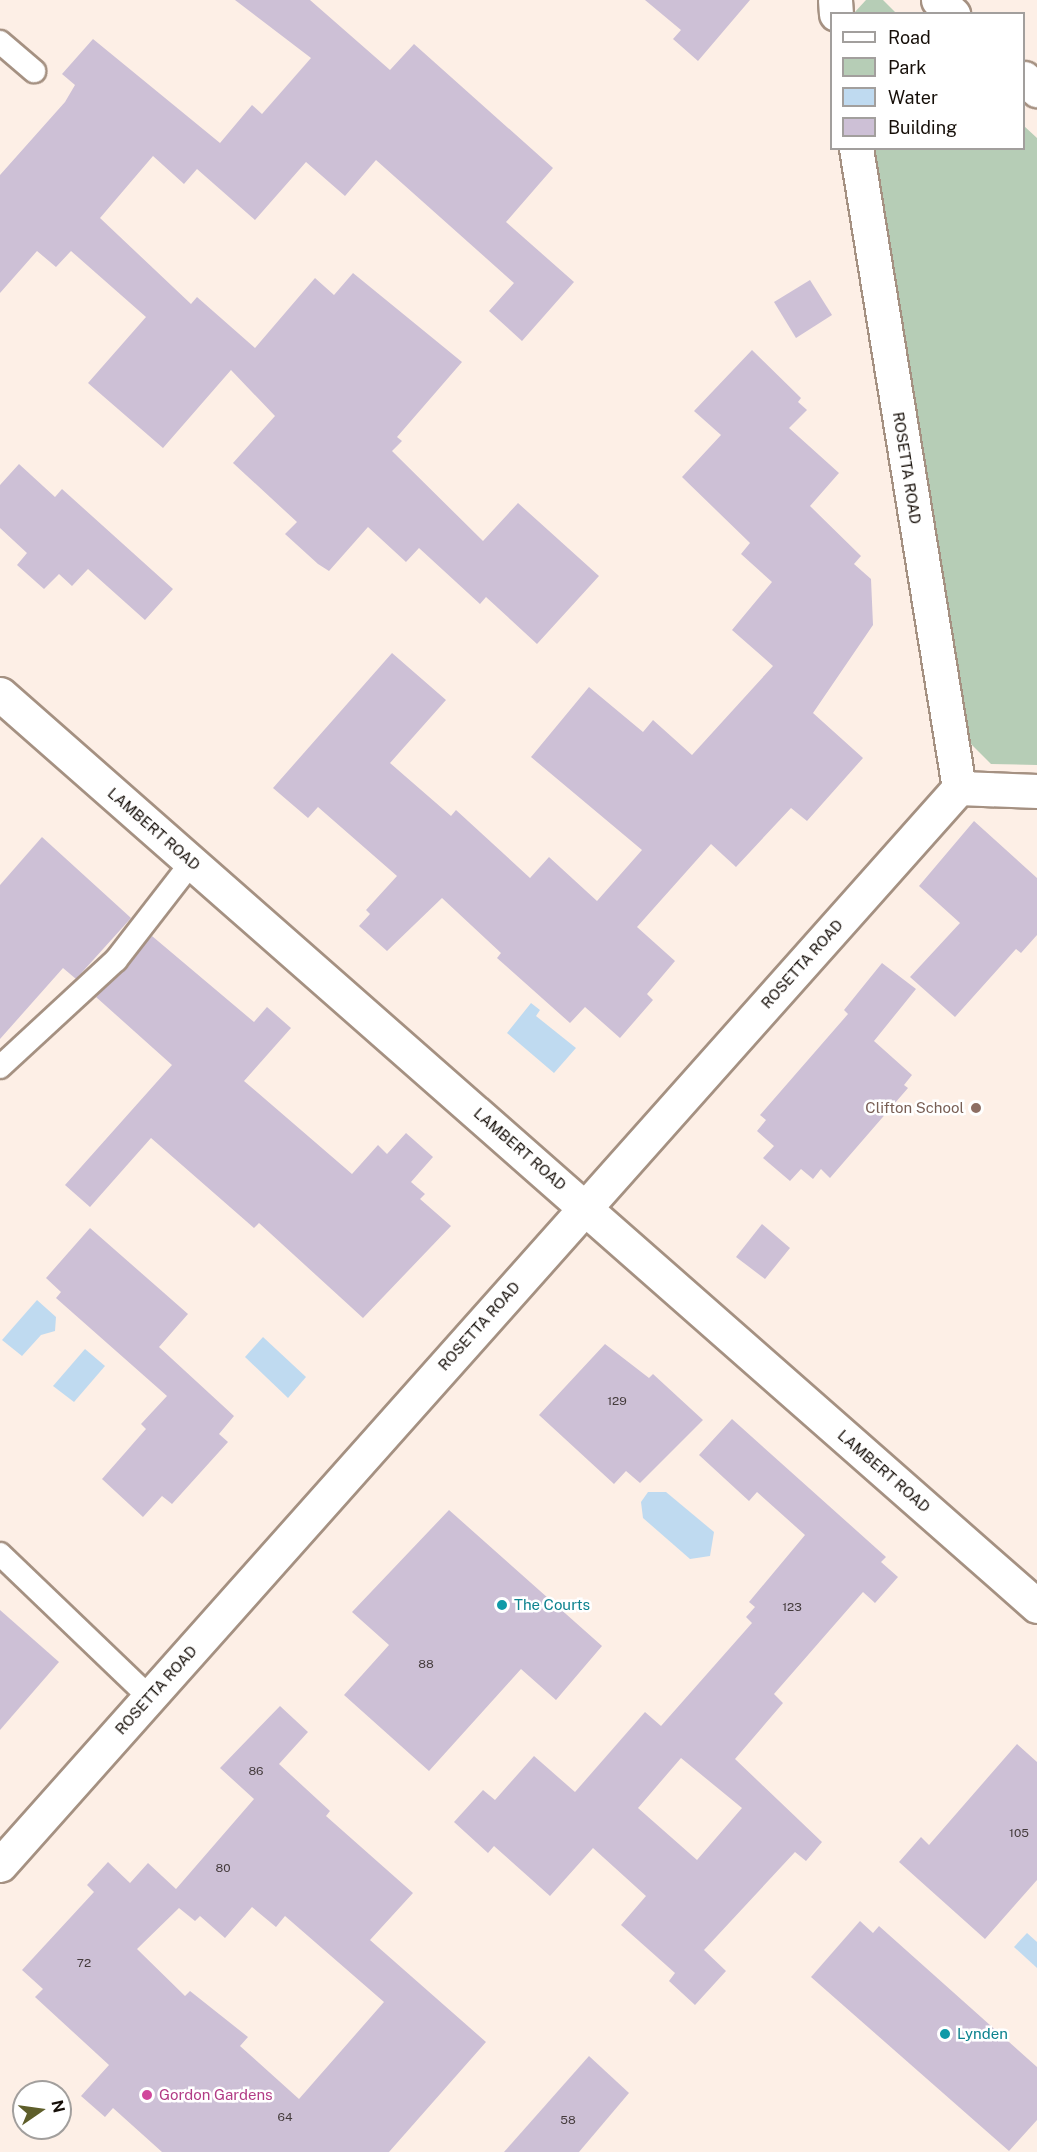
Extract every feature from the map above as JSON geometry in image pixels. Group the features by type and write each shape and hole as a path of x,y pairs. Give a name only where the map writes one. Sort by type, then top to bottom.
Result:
{"street":[{"path":"938,0 951,12"},
{"path":"1025,80 1037,90"},
{"name":"ROSETTA ROAD","path":"0,1865 958,788 856,150"},
{"name":"LAMBERT ROAD","path":"0,694 585,1206 1037,1606"},
{"path":"958,788 1037,791"}],"lane":[{"path":"0,42 34,71"},
{"path":"0,1066 116,960 192,862"},
{"path":"0,1554 149,1697"}],"green space":[{"path":"866,0 883,0 895,12 855,12"},
{"path":"1025,127 1037,138 1037,765 991,764 967,740 874,150 1025,150"}],"water":[{"path":"531,1003 540,1010 536,1016 576,1048 554,1073 507,1033"},
{"path":"37,1300 56,1317 55,1331 41,1335 22,1356 2,1340"},
{"path":"263,1337 306,1377 288,1398 245,1357"},
{"path":"85,1349 105,1366 74,1402 53,1386"},
{"path":"648,1492 666,1492 714,1532 710,1556 690,1559 643,1518 641,1502"},
{"path":"1027,1933 1037,1942 1037,1968 1014,1947"}],"building":[{"path":"235,0 310,0 390,70 414,44 553,168 506,222 574,282 522,341 489,311 514,283 376,160 345,196 306,162 255,220 197,169 184,184 153,156 100,218 191,304 197,297 255,348 315,278 334,295 353,273 462,362 397,437 402,441 392,451 483,541 518,503 599,576 537,644 486,597 480,604 419,548 406,562 368,527 329,571 318,564 285,534 297,522 233,463 275,416 231,370 163,448 88,383 146,317 71,251 56,267 37,251 0,293 0,175 65,102 75,85 62,74 93,39 220,143 252,105 262,114 311,58"},
{"path":"645,0 750,0 698,61 673,39 681,30"},
{"path":"810,280 832,315 796,338 774,302"},
{"path":"752,350 801,398 798,402 807,410 789,428 839,473 810,506 861,556 854,564 871,579 873,625 813,713 863,758 807,821 791,808 736,867 711,844 637,927 675,961 647,994 653,1000 620,1038 585,1007 570,1023 497,958 501,953 442,898 387,951 359,926 370,914 366,910 397,876 318,807 308,818 273,788 392,653 446,700 390,763 451,816 456,810 530,878 549,857 597,901 642,850 531,757 589,687 643,732 653,720 692,755 773,666 732,630 772,582 741,554 750,543 682,477 721,435 694,411"},
{"path":"19,464 55,497 62,489 173,589 145,620 88,569 72,586 59,574 44,589 17,565 27,553 0,528 0,485"},
{"path":"974,821 1037,878 1037,935 1021,953 1016,949 955,1017 910,977 960,923 919,886"},
{"path":"42,837 131,918 76,979 63,968 0,1039 0,885"},
{"path":"152,936 254,1022 267,1007 291,1028 244,1081 352,1174 378,1145 387,1154 406,1133 433,1157 411,1182 425,1194 420,1199 451,1226 363,1318 259,1223 254,1228 151,1138 90,1207 65,1185 172,1065 96,997"},
{"path":"882,963 916,989 874,1041 912,1075 904,1085 908,1088 830,1178 821,1169 813,1179 801,1169 790,1181 763,1158 774,1146 757,1131 766,1120 760,1115 848,1014 844,1010"},
{"path":"762,1224 790,1248 765,1279 736,1257"},
{"path":"90,1228 188,1314 159,1347 234,1416 219,1434 228,1442 172,1504 162,1496 143,1517 102,1479 146,1429 141,1424 167,1396 56,1298 61,1292 46,1278"},
{"path":"605,1344 649,1378 653,1374 703,1420 640,1483 626,1471 614,1484 539,1415"},
{"path":"732,1419 886,1557 881,1562 898,1577 875,1603 863,1592 774,1694 783,1703 735,1759 822,1842 806,1861 795,1852 704,1950 726,1971 695,2005 669,1981 675,1973 621,1925 646,1896 593,1848 550,1896 494,1846 488,1853 454,1822 483,1790 495,1800 534,1756 575,1792 645,1712 661,1726 752,1623 746,1617 755,1607 749,1602 805,1535 757,1492 749,1501 699,1455","holes":["681,1758 742,1808 697,1860 638,1808"]},
{"path":"449,1510 602,1646 556,1700 521,1669 429,1771 344,1695 389,1645 352,1612"},
{"path":"0,1610 59,1662 0,1730"},
{"path":"280,1706 308,1732 279,1764 330,1811 326,1816 413,1893 370,1940 486,2042 389,2152 162,2152 113,2108 105,2117 81,2096 109,2065 35,1997 43,1989 22,1970 94,1892 87,1885 108,1862 130,1883 148,1863 176,1889 254,1799 220,1768","holes":["252,1907 276,1927 285,1916 384,2002 299,2099 240,2046 248,2037 190,1991 185,1996 137,1949 179,1908 195,1921 200,1916 225,1938"]},
{"path":"1017,1744 1037,1762 1037,1880 985,1939 899,1862 921,1837 929,1845"},
{"name":"Lynden","path":"860,1921 873,1933 879,1926 1037,2067 1037,2120 1009,2151 811,1977"},
{"path":"589,2056 629,2093 579,2152 504,2152"}],"place":[{"name":"Clifton School","path":"976,1108"},
{"name":"The Courts","path":"502,1605"},
{"name":"Lynden","path":"945,2034"},
{"name":"Gordon Gardens","path":"147,2095"}]}
